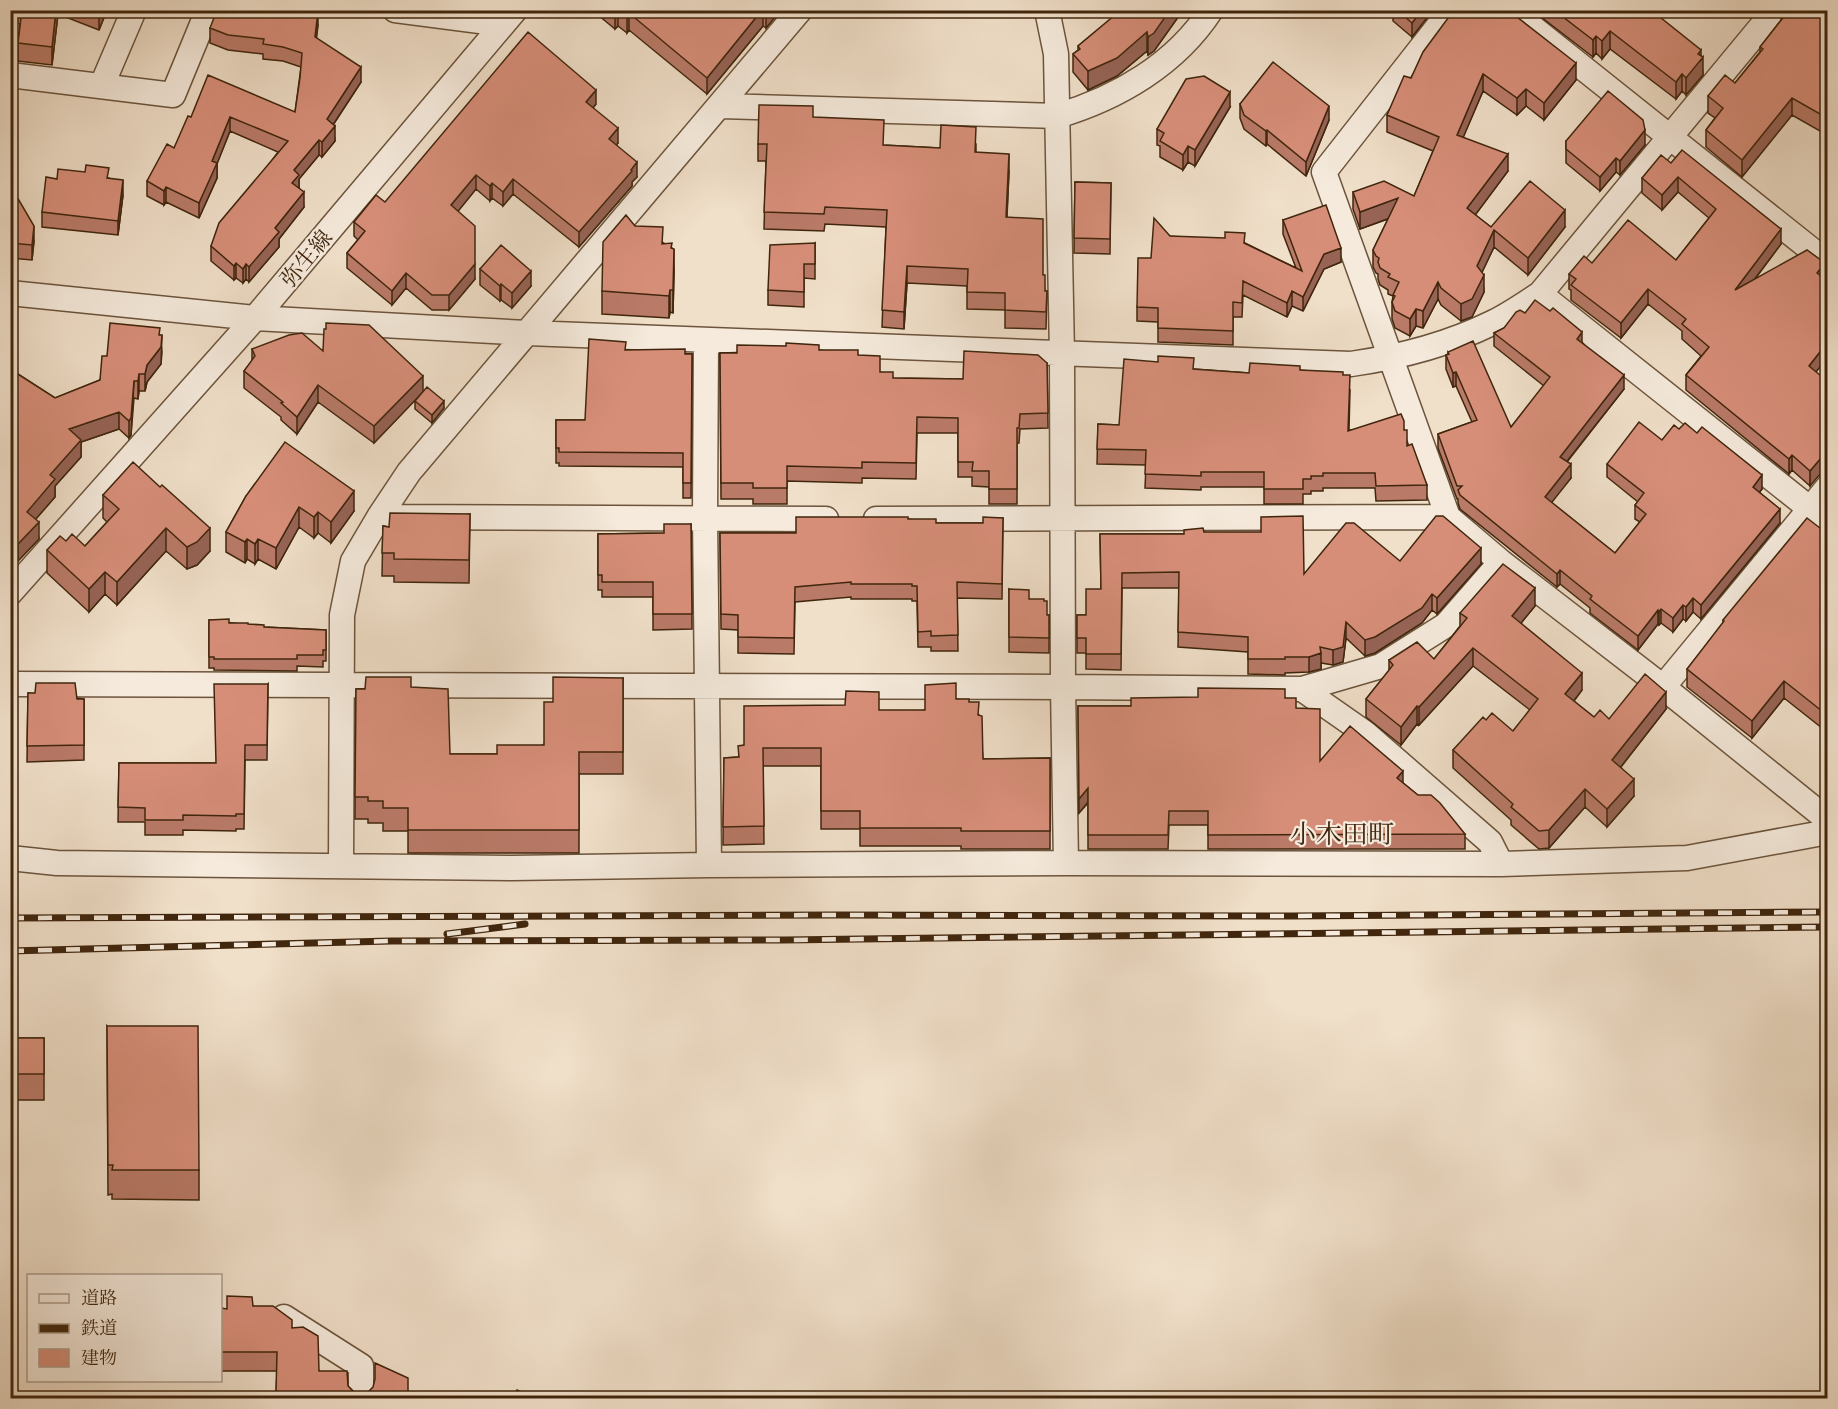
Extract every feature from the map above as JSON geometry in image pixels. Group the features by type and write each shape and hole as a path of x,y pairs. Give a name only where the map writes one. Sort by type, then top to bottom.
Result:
{"street":[{"path":"102,85 134,10"},
{"path":"10,75 173,95 208,10"},
{"path":"395,10 509,17"},
{"path":"341,866 342,615 353,561 409,472 800,10"},
{"path":"1047,10 1056,54 1062,354 1066,863"},
{"path":"720,106 1057,116 1084,108 1140,80 1171,57 1197,31 1211,10"},
{"path":"1451,10 1324,172 1448,517 1501,562 1663,687 1827,820"},
{"path":"1508,10 1827,263"},
{"path":"13,298 255,318 527,333 1351,364 1391,358 1441,344 1493,323 1540,294 1776,10"},
{"name":"弥生線","path":"10,593 255,318 509,17"},
{"path":"1540,294 1818,516"},
{"path":"706,340 705,518 709,865"},
{"path":"1663,687 1818,516 1827,487"},
{"path":"379,517 1063,519 1448,517"},
{"path":"10,684 1302,689 1381,666 1446,625 1501,562"},
{"path":"1302,689 1365,733 1481,834 1490,842 1501,864"},
{"path":"10,858 57,863 513,868 1066,863 1501,864 1686,858 1827,832"},
{"path":"284,1317 362,1366 361,1398"}],"building":[{"path":"22,10 56,10 52,47 18,43"},
{"path":"217,10 318,11 315,37 361,67 327,119 335,126 322,142 319,140 294,170 299,175 292,183 304,192 275,228 279,232 249,267 246,264 243,269 236,263 234,266 211,246 219,223 288,141 230,117 212,161 217,163 199,203 166,187 164,191 147,181 167,144 174,148 188,116 191,117 208,75 295,112 302,53 263,44 264,39 228,35 210,28"},
{"path":"620,10 762,10 707,78 629,13 627,16"},
{"path":"1121,10 1170,10 1154,33 1148,37 1147,32 1117,58 1088,71 1073,54 1080,49 1078,46"},
{"path":"1397,10 1422,10 1412,23"},
{"path":"1454,10 1508,10 1576,63 1544,103 1526,89 1517,98 1483,74 1457,135 1508,154 1467,208 1491,227 1530,181 1565,210 1528,258 1494,230 1477,266 1484,275 1472,299 1461,304 1441,288 1438,282 1423,311 1416,309 1410,319 1395,311 1392,302 1399,282 1388,277 1390,274 1380,268 1379,258 1373,250 1398,198 1360,212 1353,192 1384,181 1414,196 1439,137 1387,115 1404,76 1411,78 1423,52"},
{"path":"1554,10 1651,10 1701,50 1698,54 1703,57 1686,78 1682,74 1676,82 1610,31 1602,41 1596,36 1593,40"},
{"path":"1781,10 1827,10 1827,118 1792,98 1742,160 1706,130 1723,108 1708,96 1725,75 1735,83 1763,49 1760,47 1786,14"},
{"path":"528,32 596,90 586,102 618,128 609,139 637,162 632,171 579,232 513,179 503,192 492,183 490,186 476,175 451,205 475,226 475,264 449,295 432,295 406,273 392,291 347,253 365,231 354,222 376,195 385,202"},
{"path":"1273,62 1329,106 1306,162 1267,130 1244,115 1240,104"},
{"path":"1204,76 1230,92 1195,150 1188,146 1183,155 1160,141 1164,133 1157,129 1186,79"},
{"path":"1608,91 1643,120 1645,130 1620,161 1616,158 1600,177 1566,149 1566,141"},
{"path":"759,105 813,106 813,117 884,120 883,145 940,148 941,125 976,127 975,152 1009,154 1006,217 1043,219 1043,275 1045,275 1045,291 1047,291 1046,312 1005,310 1005,293 967,292 968,269 907,266 904,312 882,310 887,210 825,207 824,214 764,212 767,144 758,144"},
{"path":"1682,150 1781,229 1735,290 1807,250 1825,263 1817,273 1827,281 1827,343 1809,366 1827,381 1827,451 1810,471 1792,455 1789,459 1686,375 1709,347 1682,324 1686,319 1648,289 1621,323 1571,285 1576,279 1569,274 1584,256 1592,263 1628,220 1676,260 1716,209 1678,177 1662,195 1642,178 1661,155 1671,163"},
{"path":"86,165 109,168 107,178 123,180 118,221 42,212 46,177 57,179 58,169 85,172"},
{"path":"1075,182 1111,183 1110,239 1074,238"},
{"path":"10,185 34,226 32,245 10,243"},
{"path":"1326,205 1341,248 1324,254 1303,297 1292,291 1287,303 1243,281 1242,303 1233,302 1233,331 1158,328 1158,308 1137,307 1138,258 1151,258 1154,218 1170,236 1225,238 1225,232 1245,233 1244,243 1302,271 1283,220"},
{"path":"626,215 635,226 663,227 662,244 672,243 671,248 674,249 673,290 670,290 669,296 602,291 603,242"},
{"path":"815,243 815,264 804,264 804,292 768,290 770,245"},
{"path":"501,245 531,271 512,293 480,269"},
{"path":"1535,300 1550,311 1553,308 1582,332 1577,339 1624,375 1560,457 1571,464 1545,497 1615,553 1646,514 1635,505 1644,493 1607,464 1639,422 1662,440 1674,425 1679,429 1685,423 1697,433 1702,427 1762,475 1753,487 1780,509 1701,605 1693,598 1686,607 1683,605 1673,618 1661,609 1659,612 1658,610 1638,636 1590,599 1592,596 1560,570 1557,574 1460,495 1458,490 1462,486 1457,486 1438,434 1477,420 1456,372 1453,373 1446,355 1449,354 1448,352 1473,341 1511,427 1550,377 1494,333 1504,328 1516,312 1520,310 1525,313"},
{"path":"110,323 160,328 159,335 162,335 161,347 147,365 145,374 139,374 138,381 134,381 131,418 129,421 119,412 69,429 81,440 50,475 55,479 27,512 39,522 18,544 15,541 11,545 10,369 55,398 100,380 102,356 107,356"},
{"path":"326,323 369,325 423,376 374,426 318,385 297,417 281,403 283,402 244,371 255,356 252,349 289,335 302,333 323,351"},
{"path":"589,339 626,342 625,350 685,349 685,354 692,354 691,483 683,483 683,453 559,452 559,448 556,448 556,420 585,420"},
{"path":"786,343 819,345 819,350 858,350 858,355 880,356 880,372 893,372 893,378 963,379 964,351 1038,355 1047,363 1048,413 1020,414 1019,428 1017,428 1017,489 989,489 989,471 972,471 973,462 958,462 958,418 917,417 916,463 862,462 862,468 787,466 787,488 753,488 753,483 721,483 720,353 737,353 737,345 786,346"},
{"path":"1158,356 1194,358 1193,369 1249,373 1250,363 1300,366 1300,370 1343,372 1343,375 1350,375 1348,431 1401,414 1404,430 1407,430 1407,446 1412,444 1427,485 1376,486 1375,473 1323,473 1323,476 1303,479 1303,489 1264,489 1264,472 1201,472 1201,476 1145,474 1146,450 1097,449 1098,424 1119,425 1124,359 1158,362"},
{"path":"427,387 444,401 432,415 415,401"},
{"path":"285,442 354,491 331,522 318,512 314,517 299,507 276,548 258,539 255,544 247,539 245,542 226,532 246,496"},
{"path":"133,462 210,528 197,542 187,547 166,528 117,582 105,572 89,589 47,550 60,536 66,541 72,534 85,546 119,509 103,495"},
{"path":"390,513 470,514 469,560 394,559 394,553 382,553 383,526 389,527"},
{"path":"1303,516 1304,574 1346,523 1354,523 1400,561 1436,516 1443,516 1481,548 1437,598 1432,594 1422,608 1375,637 1365,640 1346,622 1343,647 1333,650 1320,647 1321,653 1309,657 1285,657 1285,659 1248,659 1248,637 1178,632 1179,572 1122,573 1121,654 1086,654 1086,638 1077,638 1077,615 1086,615 1086,589 1101,589 1100,534 1184,534 1184,530 1203,528 1204,532 1261,532 1261,517"},
{"path":"796,517 908,517 908,519 936,519 936,523 983,523 983,517 1003,518 1002,584 957,582 958,635 931,636 931,631 918,632 917,586 912,586 912,584 851,584 851,582 795,587 794,638 738,637 738,615 721,614 720,533 796,533"},
{"path":"1807,518 1820,528 1823,524 1827,527 1827,715 1784,681 1752,721 1687,669 1723,620"},
{"path":"664,524 691,524 692,614 653,614 653,582 602,582 602,575 598,575 598,534 664,533"},
{"path":"1503,564 1535,588 1512,616 1582,673 1565,694 1594,717 1600,710 1609,719 1645,674 1666,692 1612,760 1634,779 1607,809 1585,789 1549,830 1539,831 1511,807 1513,804 1453,750 1483,717 1486,720 1492,713 1513,731 1538,699 1473,648 1419,707 1417,706 1401,727 1366,699 1393,665 1389,660 1417,642 1434,659 1467,618 1460,613"},
{"path":"1009,589 1029,590 1029,599 1047,601 1049,638 1009,637"},
{"path":"229,619 229,623 248,623 264,625 264,627 326,630 326,650 323,650 323,655 297,655 297,659 214,659 214,657 209,657 209,620"},
{"path":"366,677 411,677 411,687 448,689 450,754 497,754 497,745 544,745 544,702 553,702 553,677 623,678 623,752 579,752 579,830 408,830 408,808 383,808 383,801 368,801 368,797 355,797 356,689 365,689"},
{"path":"36,683 75,683 77,699 84,699 84,745 27,746 28,693 35,693"},
{"path":"956,683 956,699 979,702 978,715 982,716 983,759 1050,758 1050,831 860,828 860,811 821,811 821,748 763,748 764,826 723,827 724,758 739,757 738,746 744,745 744,706 845,705 846,691 879,692 879,710 925,710 925,685"},
{"path":"214,684 268,684 267,745 245,745 244,814 236,814 236,816 183,815 183,820 145,820 145,808 118,807 119,763 216,763"},
{"path":"1198,688 1285,689 1285,698 1296,698 1296,708 1320,709 1320,761 1350,726 1403,771 1397,778 1418,795 1431,795 1465,834 1208,835 1208,811 1169,811 1168,835 1088,835 1088,788 1079,799 1078,706 1131,706 1131,698 1198,697"},
{"path":"107,1026 198,1026 199,1170 112,1170 113,1165 108,1165"},
{"path":"10,1038 44,1038 44,1074 10,1074"},
{"path":"10,1245 12,1398 10,1398"},
{"path":"227,1296 252,1297 253,1306 273,1306 292,1320 292,1328 303,1327 318,1336 319,1371 347,1371 348,1386 354,1392 362,1393 368,1392 373,1387 375,1363 408,1378 408,1398 325,1398 325,1395 276,1392 277,1352 222,1352 222,1308 227,1309"},
{"path":"517,1390 532,1398 512,1398"}],"railway":[{"path":"10,918 1292,916 1828,912"},
{"path":"447,934 525,924"},
{"path":"10,951 391,941 784,940 1828,927"}],"district":[{"name":"小木田町","path":"1342,834"}]}
